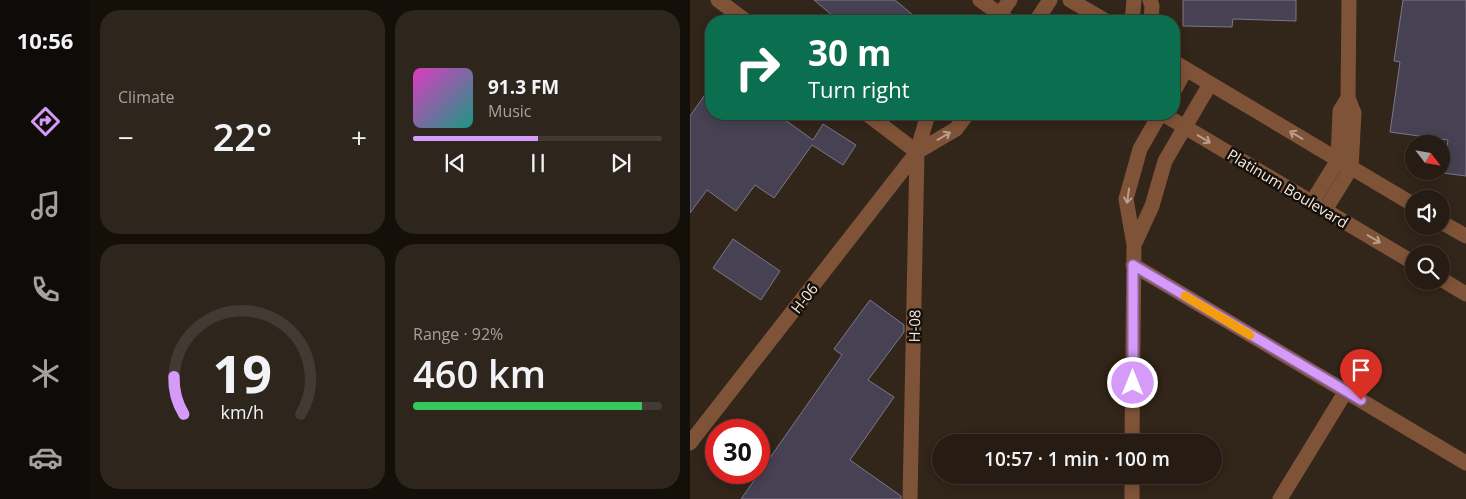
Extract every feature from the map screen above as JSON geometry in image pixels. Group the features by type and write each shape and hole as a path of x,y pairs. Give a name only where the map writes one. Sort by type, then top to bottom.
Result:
{"street":[{"path":"718,0 738,15"},
{"path":"980,0 997,15"},
{"path":"1003,15 1010,0"},
{"path":"1040,15 1050,0"},
{"path":"1070,0 1096,15"},
{"path":"1133,15 1134,0"},
{"path":"1150,0 1151,15"},
{"path":"1326,210 1351,168 1354,113 1348,98 1349,0"},
{"path":"1180,66 1405,200"},
{"path":"1134,245 1152,206 1164,161 1210,84"},
{"path":"1312,202 1338,160 1340,111 1348,98"},
{"path":"875,120 917,152"},
{"path":"917,152 926,120"},
{"path":"917,152 956,129 963,120"},
{"path":"1132,434 1134,245 1126,199 1140,149 1157,120"},
{"name":"Platinum Boulevard","path":"1172,120 1405,258"},
{"name":"H-06","path":"690,443 917,152"},
{"name":"H-08","path":"910,499 917,152"},
{"path":"1450,227 1466,236"},
{"path":"1133,265 1466,463"},
{"path":"1450,284 1466,294"},
{"path":"1280,499 1346,391"},
{"path":"1132,484 1132,499"}],"building":[{"path":"814,0 895,0 913,15 832,15"},
{"path":"1183,0 1296,0 1296,21 1233,19 1232,27 1183,26"},
{"path":"1403,0 1466,0 1466,176 1450,174 1450,135 1412,135 1390,132 1400,62 1394,61"},
{"path":"705,95 705,120 785,120 813,140 823,124 856,145 843,165 812,145 774,198 755,185 736,211 707,190 690,213 690,116"},
{"path":"733,239 780,271 761,300 713,268"},
{"path":"870,300 904,325 904,332 868,380 894,397 850,460 901,496 901,499 741,499 752,484 770,484 770,458 842,355 834,349"}],"slow traffic":[{"path":"1185,296 1250,335"}],"route":[{"path":"1133,383 1133,265 1361,400"}]}
